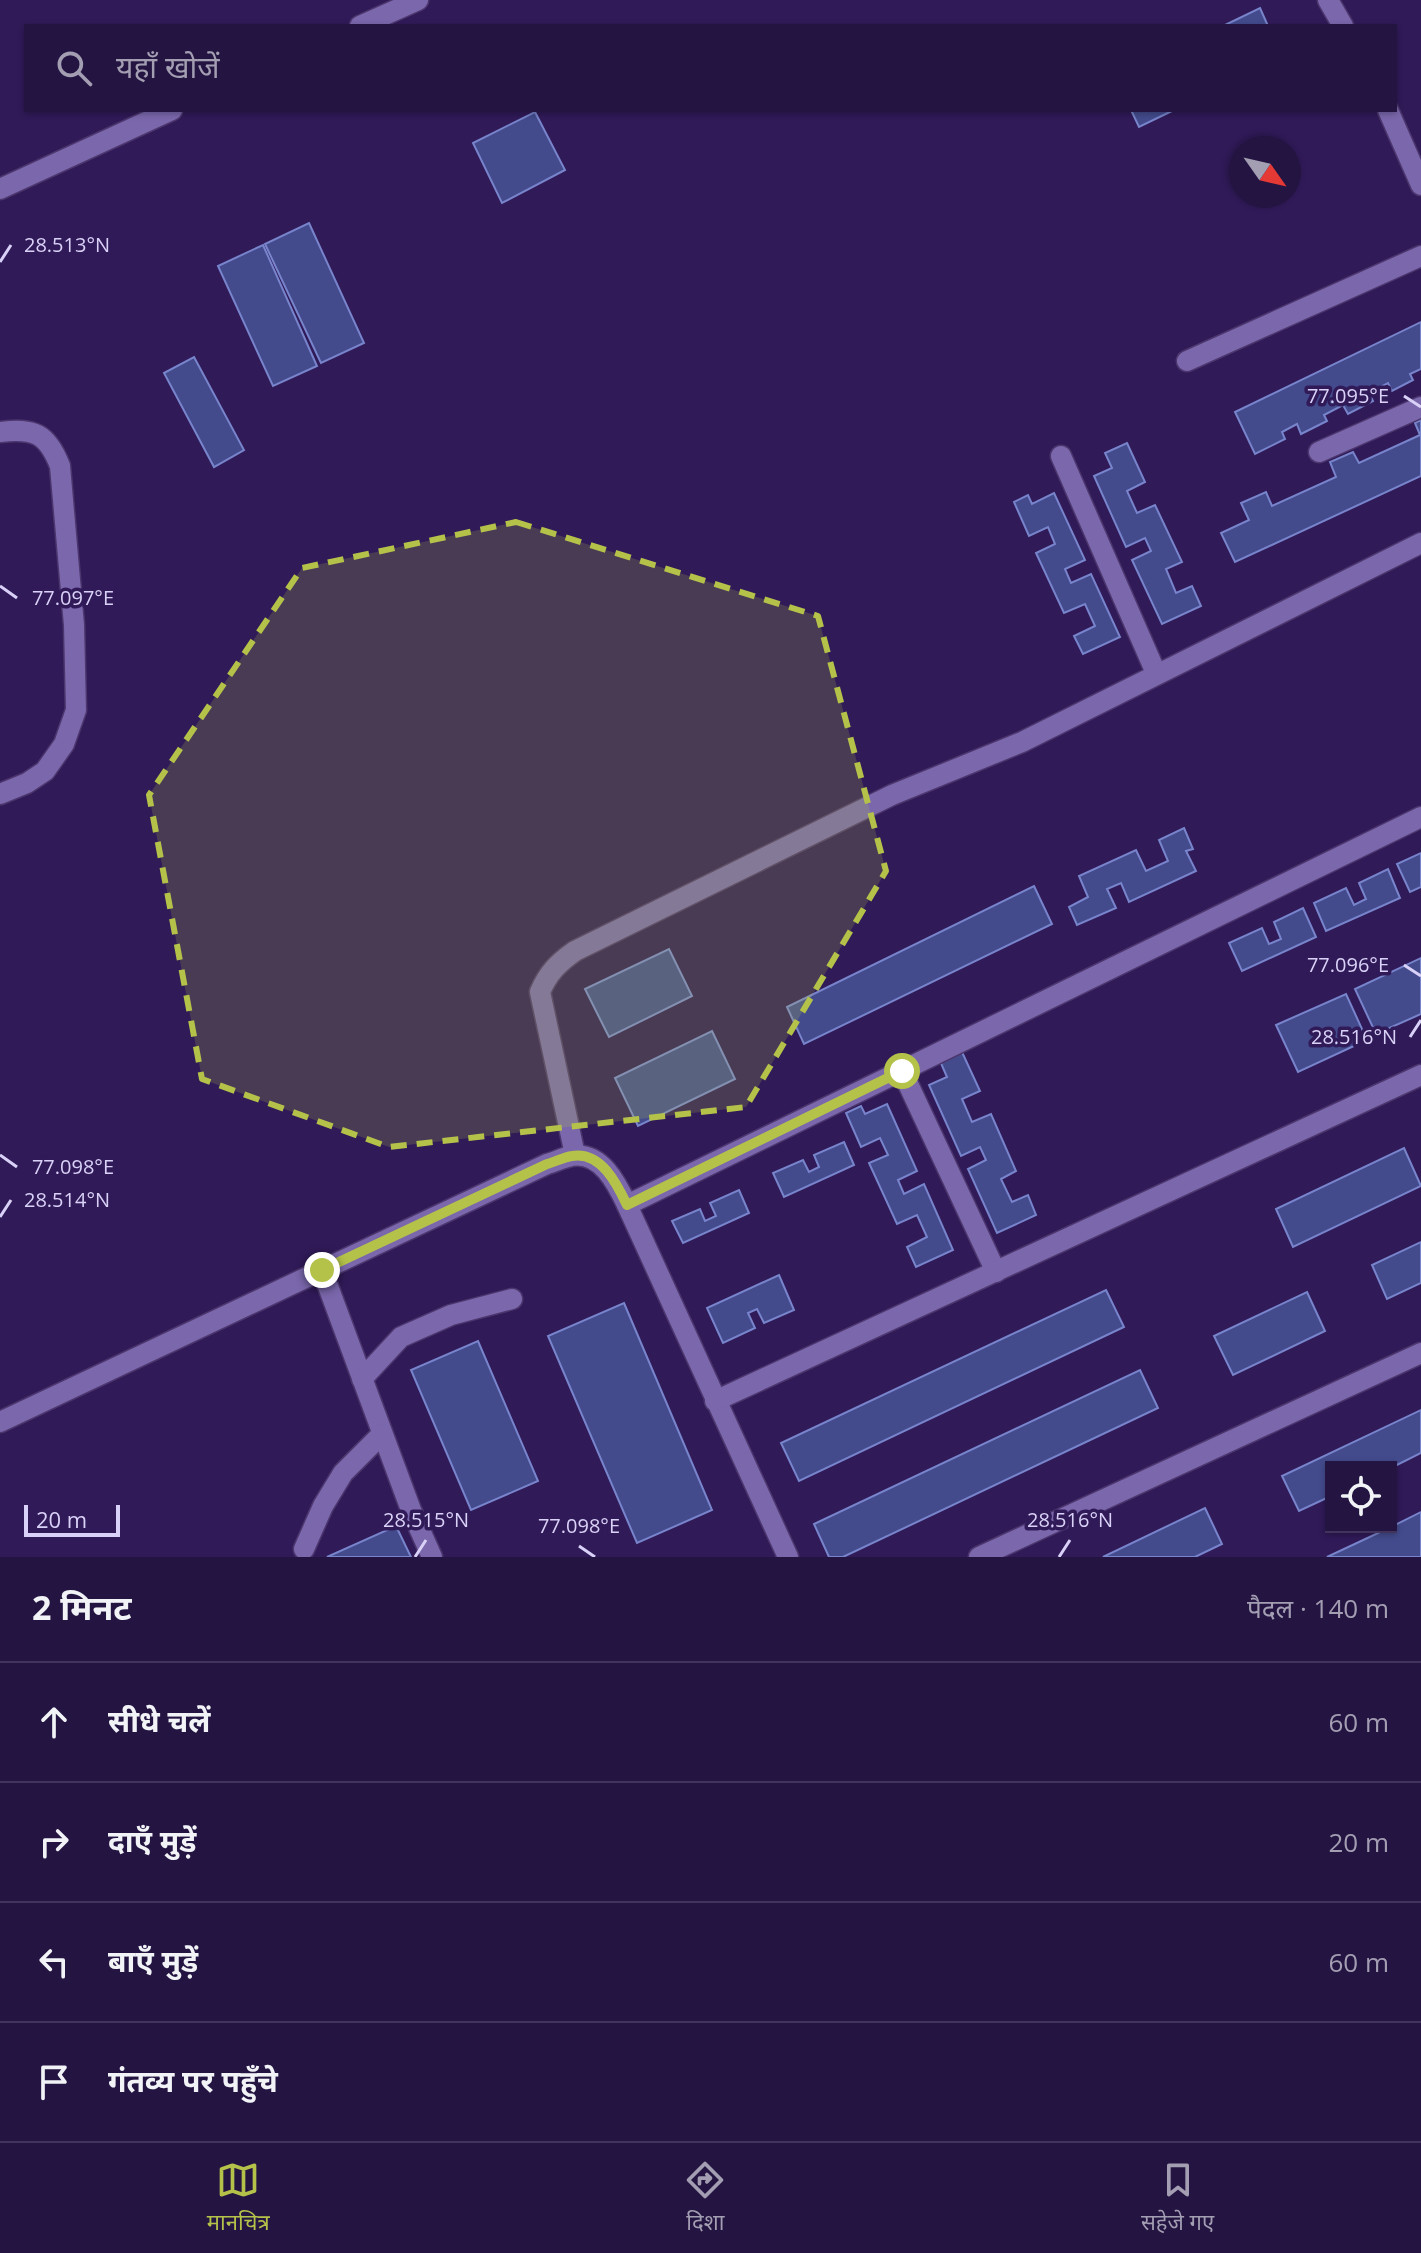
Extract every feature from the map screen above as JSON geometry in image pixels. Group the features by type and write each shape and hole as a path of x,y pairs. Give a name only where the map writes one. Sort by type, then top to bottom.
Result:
{"lane":[{"path":"364,24 418,0"},
{"path":"1328,0 1342,24"},
{"path":"0,189 168,112"},
{"path":"1389,112 1421,185"},
{"path":"1187,361 1421,256"},
{"path":"1319,452 1421,407"},
{"path":"0,432 29,430 51,444 60,466 74,625 76,710 64,744 45,771 27,783 0,794"},
{"path":"1061,456 1156,673"},
{"path":"575,1155 540,992 547,976 575,951 892,795 1022,742 1421,543"},
{"path":"627,1205 1421,817"},
{"path":"902,1071 996,1272"},
{"path":"715,1401 1421,1075"},
{"path":"0,1422 547,1164 575,1155 598,1162 616,1182 788,1557"},
{"path":"322,1270 411,1510 432,1557"},
{"path":"362,1379 401,1337 451,1315 512,1299"},
{"path":"979,1557 1421,1353"},
{"path":"304,1549 323,1506 343,1473 382,1434"}],"highlighted area":[{"path":"516,522 818,616 886,871 746,1107 389,1147 202,1079 149,795 302,568"}],"building":[{"path":"1260,8 1267,24 1227,24"},
{"path":"535,112 565,170 502,203 473,143"},
{"path":"1132,112 1170,112 1139,127"},
{"path":"309,223 364,343 321,363 265,244"},
{"path":"263,245 317,366 273,386 218,266"},
{"path":"1421,322 1421,369 1410,374 1413,380 1392,391 1388,383 1369,393 1373,401 1348,414 1343,405 1324,415 1327,421 1301,434 1297,424 1282,432 1285,439 1255,454 1235,412"},
{"path":"194,357 244,450 214,467 164,373"},
{"path":"1421,420 1421,476 1235,562 1221,533 1249,520 1241,503 1266,492 1272,506 1336,477 1330,462 1353,452 1359,463 1420,435 1415,423"},
{"path":"1127,443 1145,482 1127,491 1137,513 1155,505 1182,562 1166,569 1176,593 1192,586 1201,606 1162,624 1132,560 1151,551 1145,538 1126,547 1094,476 1112,468 1105,453"},
{"path":"1054,493 1085,560 1065,569 1071,583 1091,574 1120,637 1083,654 1074,636 1095,626 1085,604 1064,613 1036,553 1055,544 1048,527 1029,536 1014,502 1028,495 1032,504"},
{"path":"1184,828 1193,849 1186,851 1196,871 1129,902 1121,883 1107,889 1116,908 1077,925 1069,907 1088,897 1079,876 1136,850 1146,871 1168,861 1159,840"},
{"path":"1421,853 1421,887 1410,892 1397,864"},
{"path":"1388,869 1400,898 1326,931 1314,903 1346,888 1354,905 1366,899 1359,883"},
{"path":"1034,886 1052,924 804,1044 787,1007"},
{"path":"1303,908 1316,937 1242,971 1229,943 1262,928 1269,944 1281,939 1274,922"},
{"path":"669,949 692,996 609,1037 585,989"},
{"path":"1421,958 1421,1014 1376,1034 1355,989"},
{"path":"1346,994 1367,1040 1298,1072 1276,1025"},
{"path":"712,1031 735,1079 638,1126 615,1078"},
{"path":"962,1052 980,1091 962,1099 972,1122 991,1114 1016,1171 1001,1179 1012,1202 1028,1195 1036,1215 997,1233 968,1169 986,1160 980,1147 961,1156 929,1085 947,1077 940,1061"},
{"path":"887,1104 917,1171 898,1180 904,1194 924,1184 953,1250 916,1267 907,1247 927,1237 917,1215 897,1224 869,1163 888,1155 880,1138 861,1147 846,1113 861,1106 865,1114"},
{"path":"844,1142 854,1165 784,1197 773,1173 803,1160 809,1172 819,1167 814,1155"},
{"path":"1404,1148 1421,1186 1293,1247 1276,1209"},
{"path":"739,1190 749,1213 683,1243 672,1221 700,1209 705,1221 716,1216 710,1203"},
{"path":"1421,1242 1421,1283 1387,1299 1372,1265"},
{"path":"779,1275 794,1310 764,1323 757,1309 748,1313 755,1328 723,1343 707,1308"},
{"path":"1106,1290 1124,1327 799,1481 781,1443"},
{"path":"1307,1292 1325,1331 1233,1375 1214,1336"},
{"path":"624,1303 712,1510 637,1543 548,1336"},
{"path":"478,1341 538,1481 471,1510 411,1370"},
{"path":"1140,1370 1158,1408 843,1557 829,1557 814,1524"},
{"path":"1421,1410 1421,1453 1397,1465 1397,1461 1325,1461 1325,1499 1299,1511 1282,1476"},
{"path":"1205,1508 1222,1544 1195,1557 1103,1557"},
{"path":"1421,1512 1421,1557 1327,1557 1378,1533 1397,1533 1397,1524"},
{"path":"396,1526 411,1557 327,1557"}],"route":[{"path":"322,1270 547,1164 575,1155 598,1162 616,1182 627,1205 902,1071"}]}
